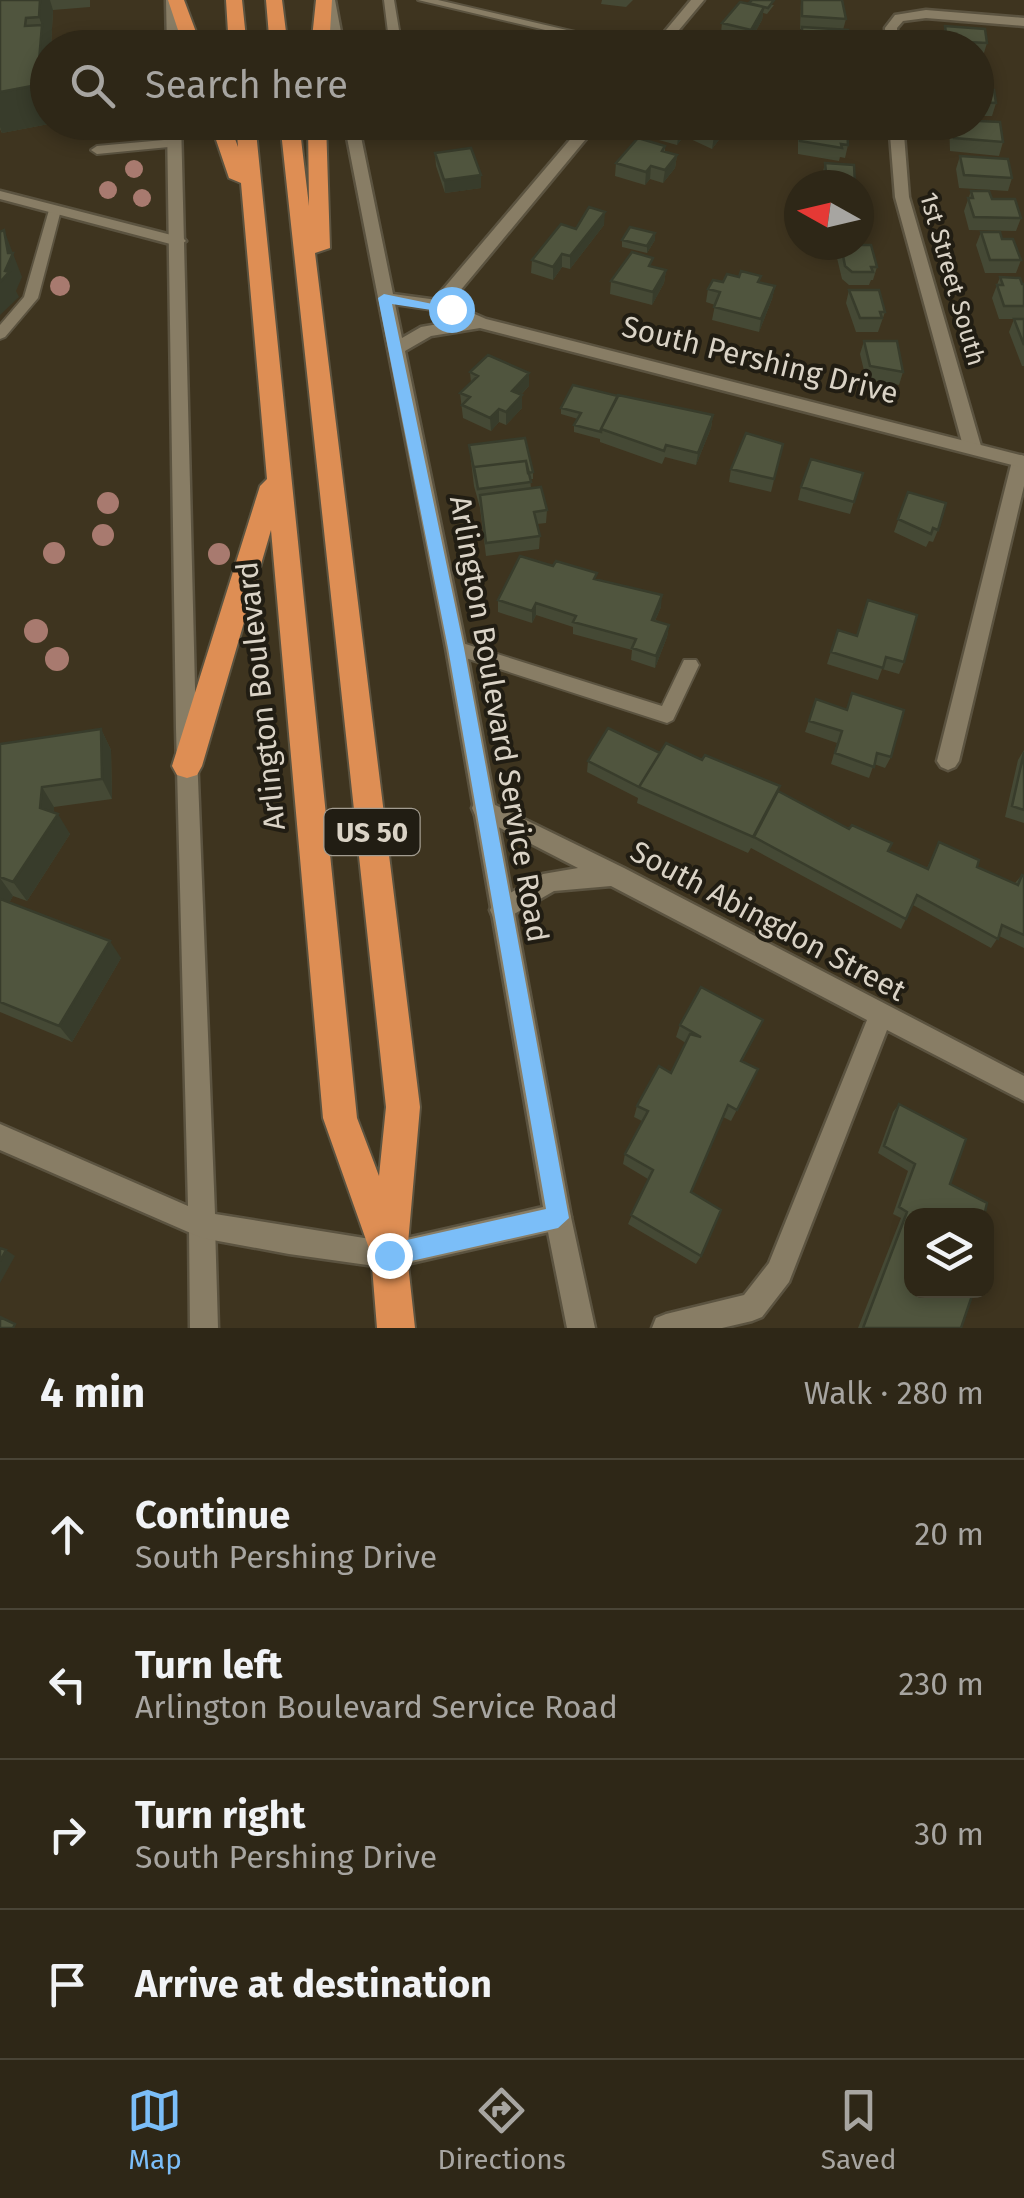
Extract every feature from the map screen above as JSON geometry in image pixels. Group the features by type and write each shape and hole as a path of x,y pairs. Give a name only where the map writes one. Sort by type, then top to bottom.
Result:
{"highway":[{"path":"174,0 186,30"},
{"path":"234,0 236,30"},
{"path":"274,0 278,30"},
{"path":"322,30 326,0"},
{"path":"225,140 252,217"},
{"name":"Arlington Boulevard","path":"246,140 340,1118 389,1255"},
{"name":"Arlington Boulevard","path":"291,140 403,1107 389,1255 396,1328"},
{"path":"317,140 324,409"},
{"path":"187,766 276,470"}],"street":[{"path":"173,30 174,0"},
{"path":"326,0 334,30"},
{"path":"672,30 698,0"},
{"path":"891,30 899,18 926,14 1024,22"},
{"name":"Arlington Boulevard Service Road","path":"354,140 456,648 501,910 581,1328"},
{"path":"438,305 579,140"},
{"name":"1st Street South","path":"897,140 902,197 972,446"},
{"path":"174,143 204,1328"},
{"path":"0,195 178,241"},
{"name":"South Pershing Drive","path":"384,298 438,305 480,323 1022,461"},
{"name":"South Pershing Drive","path":"395,349 427,331 480,323"},
{"path":"948,761 1022,461"},
{"name":"South Abingdon Street","path":"483,808 1024,1089"},
{"path":"501,910 551,881 616,875"},
{"path":"666,1328 752,1307 778,1272 881,1014"},
{"path":"0,1137 202,1225 389,1255 558,1218"}],"lane":[{"path":"388,0 393,30"},
{"path":"423,0 558,30"},
{"path":"97,150 174,143"},
{"path":"0,334 32,298 55,210"},
{"path":"456,648 667,715 690,664"}],"building":[{"path":"0,0 40,0 39,17 26,18 25,26 42,25 42,30 30,30 30,86 0,92"},
{"path":"774,0 768,8 749,3"},
{"path":"802,0 842,0 846,19 802,16"},
{"path":"740,2 764,7 751,30 722,23"},
{"path":"945,26 985,30 946,30"},
{"path":"802,27 848,30 802,30"},
{"path":"994,122 1000,122 1003,142 978,140 994,140"},
{"path":"636,140 665,146 662,151 677,155 665,170 651,166 646,172 616,163"},
{"path":"848,140 848,145 841,144 842,148 800,141"},
{"path":"471,148 481,175 444,180 435,153"},
{"path":"960,156 1008,159 1012,178 964,175"},
{"path":"825,163 854,165 854,170 826,170"},
{"path":"971,191 989,191 992,199 1015,199 1021,218 974,217 968,198 973,198"},
{"path":"589,207 605,212 570,256 562,254 553,267 532,260 561,224 576,229"},
{"path":"630,227 655,233 647,246 622,240"},
{"path":"4,230 8,253 13,253 5,271 9,272 0,282 0,232"},
{"path":"981,232 1000,232 1002,239 1013,239 1021,260 990,260"},
{"path":"632,252 653,258 649,266 666,270 653,292 611,281"},
{"path":"874,256 877,267 871,267 873,272 852,272 844,260 874,260"},
{"path":"741,271 761,276 758,282 775,286 761,319 714,307 720,292 708,289 713,280 723,282 727,274 739,277"},
{"path":"1000,277 1020,278 1024,284 1024,306 1004,306 997,285 1003,285"},
{"path":"849,290 879,290 885,312 880,312 882,318 860,318"},
{"path":"1014,319 1024,319 1024,345"},
{"path":"864,341 897,341 903,372 870,366"},
{"path":"488,355 529,373 512,391 522,395 506,412 499,409 490,418 462,405 470,397 460,393 478,376 470,372"},
{"path":"573,385 618,396 601,432 574,425 581,413 561,408"},
{"path":"618,395 713,415 698,453 666,445 664,451 601,429"},
{"path":"746,433 783,444 774,479 731,469"},
{"path":"525,438 533,472 528,473 526,461 474,467 476,479 469,445"},
{"path":"811,459 863,473 854,502 801,487"},
{"path":"526,461 531,482 478,489 474,467"},
{"path":"541,487 547,510 534,512 540,536 486,543 480,495"},
{"path":"908,492 946,503 938,530 933,528 931,534 898,519"},
{"path":"520,556 553,566 556,561 597,573 594,579 662,595 652,620 669,625 656,656 632,648 636,639 573,622 576,616 536,603 532,611 498,600"},
{"path":"868,600 917,615 904,662 886,657 883,668 831,652 838,630 857,636"},
{"path":"852,693 904,710 891,757 877,753 874,767 835,753 842,731 809,721 816,699 847,710"},
{"path":"608,728 660,753 639,787 588,761"},
{"path":"101,729 102,779 42,787 40,808 58,814 13,882 0,877 0,744"},
{"path":"666,743 702,760 705,755 780,786 753,837 639,787"},
{"path":"1024,752 1024,810 1012,806"},
{"path":"778,791 849,829 852,825 892,843 888,851 928,869 939,842 979,860 977,867 1018,885 1024,876 1024,935 1002,925 998,939 917,895 906,919 754,837"},
{"path":"0,899 110,941 59,1026 0,1002"},
{"path":"701,987 763,1020 741,1061 758,1069 737,1110 728,1105 691,1192 721,1210 701,1256 631,1215 653,1170 625,1154 648,1111 637,1106 659,1066 671,1073 690,1034 701,1037 680,1025"},
{"path":"899,1104 966,1139 950,1184 987,1203 986,1208 904,1210 899,1207 915,1164 884,1146"},
{"path":"904,1220 904,1298 971,1298 961,1328 863,1328"},
{"path":"0,1317 15,1324 13,1328 0,1328"}],"route":[{"path":"389,1255 558,1218 456,648 384,298 451,309"}]}
